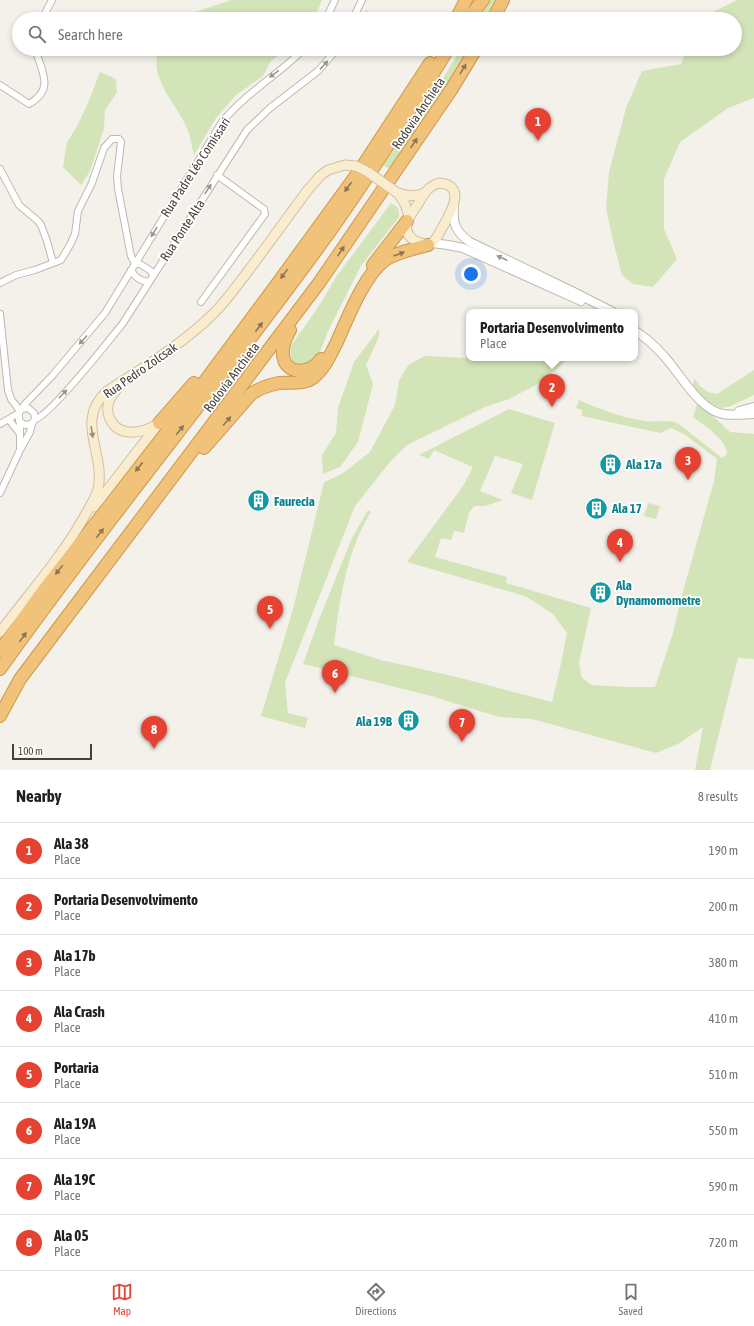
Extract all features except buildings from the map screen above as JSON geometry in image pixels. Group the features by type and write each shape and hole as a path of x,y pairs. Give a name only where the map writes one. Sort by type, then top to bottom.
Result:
{"highway":[{"path":"454,12 460,0"},
{"path":"460,12 466,0"},
{"path":"469,12 475,0"},
{"path":"472,12 483,0"},
{"path":"497,12 503,0"},
{"name":"Rodovia Anchieta","path":"0,651 43,591 170,428 272,291 360,170 434,56"},
{"name":"Rodovia Anchieta","path":"0,669 50,598 308,263 387,148 444,56"},
{"name":"Rodovia Anchieta","path":"0,716 20,679 319,283 451,90 472,56"},
{"path":"319,283 284,342 282,356 292,369 299,371 305,371 314,367 319,362 368,271 407,222"},
{"path":"145,512 251,394 259,388 271,385 306,381 314,377 321,370 327,362 361,292 377,267 392,256 430,244"},
{"path":"159,423 208,368 272,291"}],"main road":[{"name":"Rua Pedro Zolcsak","path":"0,632 73,536 91,505 98,488 99,470 91,427 94,408 98,399 107,391 179,343 201,325 222,304 307,192 320,176 328,170 343,166 356,166 368,172 397,193"},
{"path":"397,193 405,204 407,222 409,234 414,240 430,244 454,208 454,192 447,185 439,183 434,184 424,193 407,222"},
{"path":"397,193 412,196 424,193"},
{"path":"125,380 114,393 109,402 108,411 113,424 121,430 131,433 143,431 159,423"},
{"path":"73,536 159,423"}],"street":[{"path":"46,12 52,0"},
{"path":"329,12 335,0"},
{"path":"356,12 362,0"},
{"path":"0,85 29,104 39,98 45,89 45,80 37,56"},
{"name":"Rua Padre Léo Comissari","path":"5,422 20,411 52,376 96,325 110,306 222,122 245,98 296,56"},
{"name":"Rua Ponte Alta","path":"0,493 30,432 33,421 38,419 47,411 105,347 123,323 244,134 254,122 270,108 318,71 331,56"},
{"path":"0,282 61,260 75,234 80,204 92,183 104,148 109,141 116,138 121,142 118,189 131,256 135,264 140,264 151,271 151,278 144,282 134,275 131,270"},
{"path":"0,169 19,205 38,221 47,241 52,263"},
{"path":"201,302 264,214 264,209 217,175"},
{"path":"454,208 453,218 455,226 460,234 470,242 607,309"},
{"path":"430,244 463,248 596,309"},
{"path":"0,314 8,390 11,399 20,411 20,422"},
{"path":"638,327 654,338 665,349 682,370 688,380 688,385"},
{"path":"638,333 652,343 663,354 704,405 725,415 754,414"},
{"path":"725,415 754,407"},
{"path":"5,422 20,422 24,425 33,421 34,413 30,409 20,411"},
{"path":"5,422 20,434"},
{"name":"Rua Ponte Alta","path":"20,422 20,450"}],"green space":[{"path":"231,0 322,0 317,12 195,12"},
{"path":"490,0 495,0 489,12 483,12"},
{"path":"737,0 754,0 754,98 728,108 680,142 664,179 664,229 677,259 653,287 633,284 622,275 606,208 609,172 626,108 642,71 681,64 684,56 742,56 742,12 713,12"},
{"path":"157,56 277,56 271,61 263,76 236,95 216,118 194,155 185,123 161,82 157,71"},
{"path":"457,56 465,56 393,171 383,165 435,91"},
{"path":"100,72 116,79 117,92 105,110 104,129 90,171 81,185 63,167 67,142 76,128 88,103"},
{"path":"391,203 398,208 399,217 361,266 328,331 319,355 306,367 297,365 292,361 290,347 317,309 336,277"},
{"path":"379,329 379,337 366,365 373,384 358,442 340,467 323,474 322,455 336,433 338,408 354,362"},
{"path":"425,356 466,358 466,361 566,361 534,386 509,399 485,407 407,445 390,462 355,506 285,683 288,713 308,718 305,728 261,716 293,609 324,482 342,474 370,452 395,405 399,381 408,365"},
{"path":"754,370 754,395 731,406 721,408 707,401 693,386 694,378 700,386 708,392 717,394"},
{"path":"579,400 628,418 637,420 675,422 722,458 727,454 723,443 714,433 693,417 697,404 711,414 730,432 754,434 754,659 738,658 710,770 695,770 703,727 678,744 656,753 532,719 499,717 431,696 303,664 318,622 352,538 368,510 371,512 353,549 345,576 334,645 381,660 453,676 552,702 567,633 553,614 525,596 407,562 463,486 473,467 434,450 429,459 419,455 509,409 555,423 532,500 511,493 523,464 495,456 480,491 503,500 485,506 474,506 469,513 464,533 454,531 451,540 441,538 435,557 507,577 506,583 591,608 579,663 582,678 592,685 655,687 673,633 680,602 714,481 717,459 684,434 671,428 660,433 582,416 582,410 576,408"},
{"path":"648,503 660,506 656,519 644,516"}],"place":[{"name":"Ala 38","path":"538,141"},
{"name":"Portaria Desenvolvimento","path":"552,407"},
{"name":"Ala 17a","path":"611,464"},
{"name":"Ala 17b","path":"688,480"},
{"name":"Faurecia","path":"258,501"},
{"name":"Ala 17","path":"597,508"},
{"name":"Ala Crash","path":"620,562"},
{"name":"Ala Dynamomometre","path":"601,592"},
{"name":"Portaria","path":"270,629"},
{"name":"Ala 19A","path":"335,693"},
{"name":"Ala 19B","path":"408,721"},
{"name":"Ala 19C","path":"462,742"},
{"name":"Ala 05","path":"154,749"}]}
